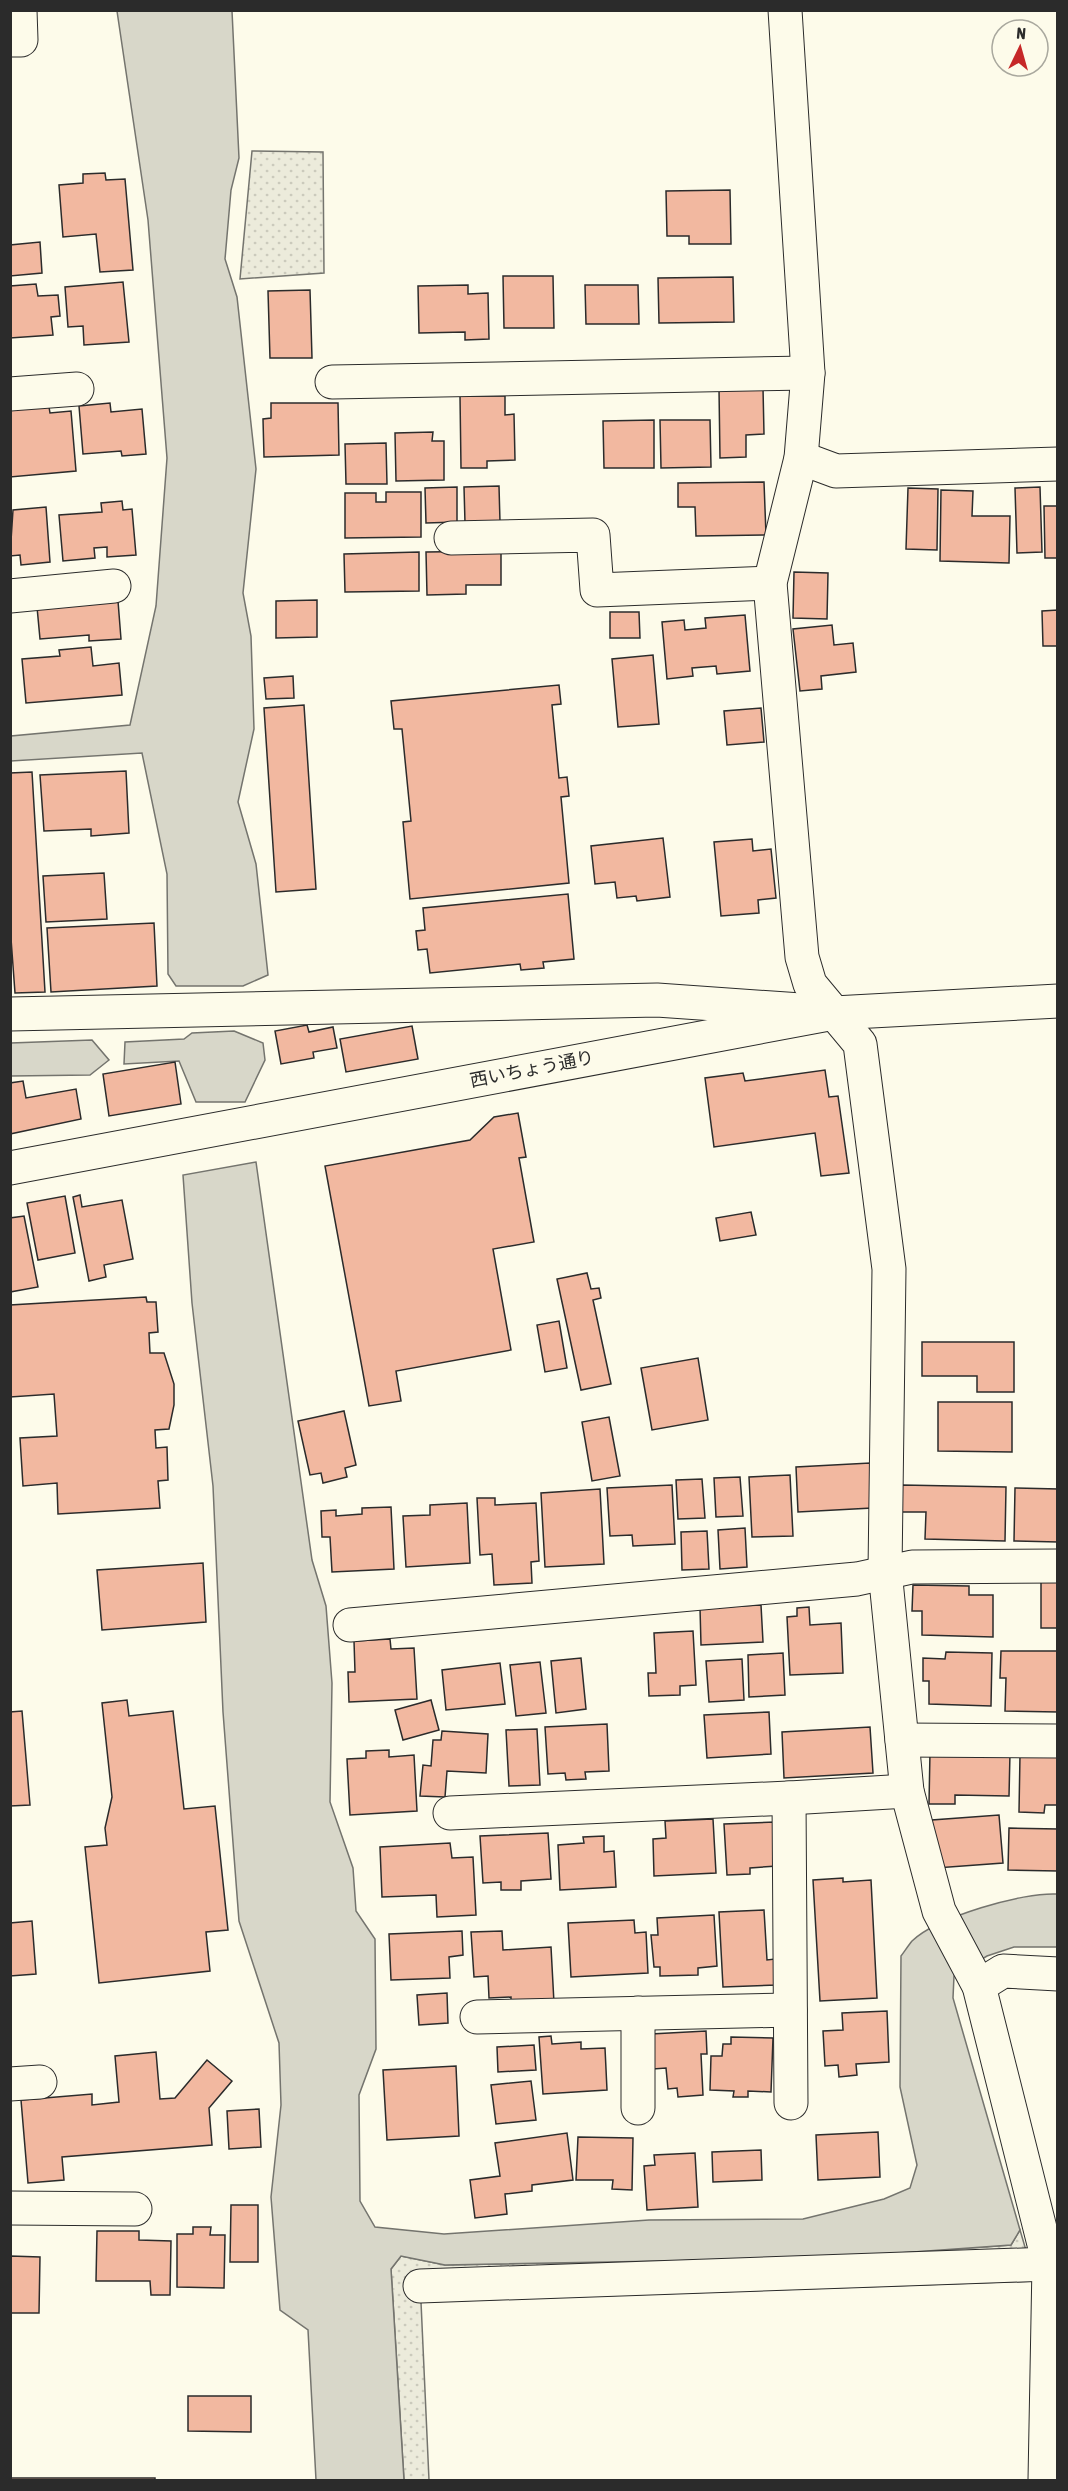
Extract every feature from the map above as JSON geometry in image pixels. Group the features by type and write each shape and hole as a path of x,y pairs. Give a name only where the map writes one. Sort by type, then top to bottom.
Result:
{"main road":[{"path":"10,40 21,40 20,10"},
{"path":"785,10 808,373 801,458 770,583 802,957 810,984 860,1044 889,1269 885,1571 907,1791 939,1911 980,1986 1049,2264 1045,2481"},
{"path":"332,382 808,373"},
{"path":"10,394 77,389"},
{"path":"801,458 836,471 1058,464"},
{"path":"451,538 593,535 597,590 770,583"},
{"path":"10,596 114,586"},
{"path":"10,1014 657,1000 834,1013"},
{"name":"西いちょう通り","path":"10,1168 834,1013 1058,1001"},
{"path":"350,1626 856,1579 912,1567 1058,1566"},
{"path":"902,1740 1058,1742"},
{"path":"450,1813 907,1791"},
{"path":"789,1798 790,2103"},
{"path":"980,1986 1003,1971 1058,1974"},
{"path":"477,2017 790,2010"},
{"path":"638,2013 638,2108"},
{"path":"10,2208 135,2209"},
{"path":"420,2286 1049,2264"}],"shaded area":[{"path":"117,11 232,11 239,158 231,190 225,259 237,297 256,469 243,593 251,636 254,729 238,802 256,864 268,975 243,986 176,986 168,974 167,874 142,753 11,761 11,736 130,725 156,606 167,458 148,220"},
{"path":"252,151 323,152 324,273 240,279"},
{"path":"234,1031 263,1043 265,1060 245,1102 196,1102 179,1061 124,1064 125,1042 184,1039 192,1033"},
{"path":"92,1040 109,1060 90,1075 11,1076 11,1043"},
{"path":"256,1162 312,1560 326,1606 332,1683 330,1802 353,1868 356,1911 375,1939 376,2049 359,2095 360,2201 375,2227 444,2234 649,2220 803,2219 884,2199 910,2188 917,2165 900,2087 901,1956 912,1941 924,1932 960,1915 1024,1897 1057,1894 1057,1947 1014,1947 987,1956 954,1976 953,1998 1020,2230 1011,2245 829,2258 445,2265 401,2256 391,2269 404,2480 316,2480 308,2330 280,2310 271,2197 281,2105 279,2043 239,1921 223,1712 213,1486 192,1303 183,1175"},
{"path":"1020,2230 1035,2281 421,2302 429,2480 404,2480 391,2269 401,2256 445,2265 829,2258 1011,2245"}],"building":[{"path":"105,173 106,180 125,179 133,270 100,272 96,234 63,237 59,185 83,183 83,174"},
{"path":"730,190 731,244 689,244 689,236 667,236 666,191"},
{"path":"40,242 42,273 10,276 10,245"},
{"path":"503,276 553,276 554,328 504,328"},
{"path":"733,277 734,322 659,323 658,278"},
{"path":"123,282 129,342 84,345 83,326 68,327 65,287"},
{"path":"36,284 38,296 58,295 60,316 51,317 53,335 10,338 10,286"},
{"path":"468,285 468,294 488,293 489,339 465,340 465,332 419,333 418,286"},
{"path":"585,285 638,285 639,324 586,324"},
{"path":"310,290 312,358 270,358 268,291"},
{"path":"763,388 764,434 746,435 746,457 720,458 719,389"},
{"path":"460,396 505,396 505,415 514,414 515,460 487,461 487,468 461,468"},
{"path":"110,403 111,412 142,409 146,454 122,456 121,451 83,454 79,406"},
{"path":"271,403 338,403 339,455 264,457 263,419 271,418"},
{"path":"49,407 50,413 71,411 76,471 10,477 10,410"},
{"path":"654,420 654,468 604,468 603,421"},
{"path":"660,420 710,420 711,467 661,468"},
{"path":"433,432 432,441 444,441 444,480 396,481 395,433"},
{"path":"386,443 387,484 346,484 345,444"},
{"path":"764,482 766,535 696,536 695,507 678,507 678,483"},
{"path":"499,486 500,522 465,523 464,487"},
{"path":"457,487 457,522 426,523 425,488"},
{"path":"1040,487 1042,552 1017,553 1015,488"},
{"path":"908,488 938,489 937,550 906,549"},
{"path":"941,490 973,491 972,516 1010,516 1009,563 940,561"},
{"path":"386,492 421,492 421,537 345,538 345,493 376,493 376,502 386,502"},
{"path":"122,501 123,510 132,509 136,555 107,557 107,547 94,548 95,558 63,561 59,515 102,512 101,503"},
{"path":"1044,506 1058,506 1058,558 1045,558"},
{"path":"46,507 50,562 21,565 20,555 10,556 13,510"},
{"path":"501,551 501,585 466,585 466,594 427,595 426,552"},
{"path":"419,552 419,591 345,592 344,554"},
{"path":"794,572 828,573 827,619 793,618"},
{"path":"317,600 317,637 276,638 276,601"},
{"path":"118,601 121,639 89,641 89,635 40,639 37,607"},
{"path":"1058,610 1058,646 1043,646 1042,611"},
{"path":"610,612 639,612 640,638 610,638"},
{"path":"745,615 750,671 717,674 716,666 692,668 693,676 667,679 662,622 684,620 685,630 706,628 705,618"},
{"path":"832,625 834,645 853,643 856,672 821,676 822,689 800,691 793,629"},
{"path":"91,647 93,666 119,663 122,695 26,703 22,659 60,656 59,650"},
{"path":"653,655 659,724 618,727 612,659"},
{"path":"293,676 294,698 266,699 264,678"},
{"path":"559,685 561,704 552,705 559,778 567,777 569,796 561,797 569,883 410,899 403,822 411,821 402,729 394,729 391,701"},
{"path":"304,705 316,889 276,892 264,708"},
{"path":"761,708 764,742 727,745 724,711"},
{"path":"126,771 129,833 91,836 91,829 44,831 40,775"},
{"path":"32,772 45,992 15,993 10,925 10,773"},
{"path":"663,838 670,897 637,901 636,896 617,898 615,882 595,884 591,846"},
{"path":"752,839 753,851 771,849 776,898 758,900 759,913 721,916 714,842"},
{"path":"104,873 107,919 46,922 43,876"},
{"path":"568,894 574,959 543,962 544,968 521,970 520,964 430,973 427,949 418,950 416,931 425,930 423,908"},
{"path":"154,923 157,986 51,992 47,928"},
{"path":"307,1025 309,1032 333,1027 337,1048 313,1052 314,1058 281,1064 275,1031"},
{"path":"412,1026 418,1059 346,1072 340,1039"},
{"path":"175,1062 181,1104 109,1116 103,1074"},
{"path":"825,1070 829,1097 838,1096 849,1173 821,1176 815,1133 714,1147 705,1078 743,1073 745,1081"},
{"path":"23,1081 26,1098 76,1089 81,1119 10,1134 10,1083"},
{"path":"518,1113 526,1157 519,1158 534,1242 493,1249 511,1350 396,1371 401,1401 369,1406 325,1166 470,1140 494,1117"},
{"path":"80,1195 82,1207 122,1200 133,1259 104,1265 106,1277 89,1281 73,1197"},
{"path":"65,1196 75,1253 38,1260 27,1203"},
{"path":"751,1212 756,1235 720,1241 716,1218"},
{"path":"24,1216 38,1287 10,1292 10,1218"},
{"path":"587,1273 591,1289 599,1288 601,1298 593,1300 611,1384 581,1390 557,1279"},
{"path":"146,1297 147,1302 156,1302 158,1332 149,1333 150,1353 164,1353 174,1384 174,1405 169,1429 155,1430 156,1448 167,1447 168,1480 158,1481 160,1508 58,1514 57,1483 23,1486 20,1438 57,1436 54,1394 10,1397 10,1305"},
{"path":"559,1321 567,1368 545,1372 537,1325"},
{"path":"922,1342 1014,1342 1014,1392 977,1392 977,1376 922,1376"},
{"path":"698,1358 708,1420 652,1430 641,1368"},
{"path":"938,1402 1012,1402 1012,1452 938,1451"},
{"path":"344,1411 356,1465 345,1468 347,1477 323,1483 321,1473 310,1475 298,1421"},
{"path":"609,1417 620,1476 592,1481 582,1422"},
{"path":"870,1463 872,1508 798,1512 796,1467"},
{"path":"790,1475 793,1536 752,1537 749,1477"},
{"path":"740,1477 743,1516 716,1517 714,1478"},
{"path":"702,1479 705,1518 678,1519 676,1480"},
{"path":"672,1485 675,1544 633,1546 632,1535 610,1536 607,1488"},
{"path":"902,1485 1006,1487 1005,1541 925,1539 926,1512 901,1512"},
{"path":"1015,1488 1058,1489 1058,1542 1014,1541"},
{"path":"600,1489 604,1564 545,1567 541,1493"},
{"path":"477,1498 495,1498 495,1505 536,1503 539,1561 531,1562 532,1583 494,1585 492,1554 480,1555"},
{"path":"467,1503 470,1563 406,1567 403,1516 430,1515 430,1505"},
{"path":"391,1507 394,1569 332,1572 330,1537 322,1537 321,1511 336,1510 336,1516 362,1514 362,1508"},
{"path":"745,1528 747,1567 720,1569 718,1530"},
{"path":"707,1531 709,1569 682,1570 681,1532"},
{"path":"203,1563 206,1622 102,1630 97,1570"},
{"path":"1041,1582 1058,1582 1058,1628 1041,1628"},
{"path":"913,1585 969,1586 969,1595 993,1595 993,1637 922,1635 922,1611 912,1611"},
{"path":"761,1605 763,1642 701,1645 700,1608"},
{"path":"809,1607 810,1625 841,1623 843,1673 790,1675 787,1617 797,1616 797,1608"},
{"path":"693,1631 696,1685 680,1686 680,1695 649,1696 648,1673 656,1673 654,1633"},
{"path":"390,1639 391,1649 414,1648 417,1699 349,1702 348,1672 355,1672 354,1641"},
{"path":"1001,1651 1058,1651 1058,1712 1005,1711 1006,1678 1000,1678"},
{"path":"946,1652 992,1653 991,1706 929,1704 929,1681 923,1681 923,1658 945,1659"},
{"path":"783,1653 785,1695 749,1697 748,1655"},
{"path":"581,1658 586,1709 556,1713 551,1661"},
{"path":"742,1659 744,1700 709,1702 706,1661"},
{"path":"540,1662 546,1713 516,1716 510,1665"},
{"path":"500,1663 505,1704 446,1710 442,1670"},
{"path":"127,1700 129,1716 173,1711 184,1809 215,1806 228,1930 206,1932 210,1971 99,1983 85,1847 107,1845 105,1828 112,1797 102,1703"},
{"path":"431,1700 439,1730 403,1740 395,1710"},
{"path":"22,1711 30,1805 10,1806 10,1712"},
{"path":"769,1712 771,1754 707,1758 704,1715"},
{"path":"607,1724 609,1771 585,1772 586,1779 566,1780 565,1773 548,1774 545,1727"},
{"path":"870,1727 873,1773 784,1778 782,1732"},
{"path":"537,1729 540,1785 509,1786 506,1730"},
{"path":"442,1731 488,1734 486,1773 447,1771 445,1797 420,1796 423,1765 431,1766 433,1740 441,1740"},
{"path":"389,1750 389,1757 414,1755 417,1811 350,1815 347,1759 366,1758 366,1751"},
{"path":"930,1752 1010,1753 1009,1796 955,1795 955,1804 929,1804"},
{"path":"1020,1755 1058,1756 1058,1805 1045,1805 1044,1813 1019,1812"},
{"path":"999,1815 1003,1863 936,1868 932,1820"},
{"path":"713,1819 716,1873 654,1876 653,1839 666,1838 665,1821"},
{"path":"775,1822 777,1866 750,1868 750,1874 727,1875 724,1824"},
{"path":"1009,1828 1058,1829 1058,1871 1008,1870"},
{"path":"548,1833 551,1879 521,1881 521,1890 501,1890 501,1882 483,1883 480,1836"},
{"path":"604,1836 604,1852 614,1851 616,1887 560,1890 558,1845 584,1843 583,1837"},
{"path":"450,1843 452,1858 473,1857 476,1915 437,1917 436,1895 382,1897 380,1847"},
{"path":"843,1878 843,1882 871,1880 877,1998 820,2001 813,1880"},
{"path":"764,1910 767,1960 775,1959 777,1985 723,1987 719,1912"},
{"path":"714,1915 717,1966 698,1968 698,1975 660,1976 660,1967 654,1967 651,1935 658,1935 657,1918"},
{"path":"634,1920 635,1933 646,1932 648,1973 571,1977 568,1923"},
{"path":"32,1921 36,1974 10,1976 10,1923"},
{"path":"462,1931 463,1955 449,1957 450,1978 391,1980 389,1934"},
{"path":"502,1931 503,1950 551,1947 554,2003 511,2005 511,1997 489,1998 488,1976 474,1977 471,1932"},
{"path":"447,1993 448,2023 419,2025 417,1995"},
{"path":"887,2011 889,2062 856,2064 857,2075 839,2077 838,2065 825,2066 823,2031 843,2030 842,2013"},
{"path":"706,2031 707,2054 701,2054 703,2095 678,2097 677,2088 668,2089 666,2068 653,2069 651,2034"},
{"path":"551,2036 552,2044 581,2042 581,2049 605,2048 607,2090 543,2094 539,2037"},
{"path":"731,2037 773,2038 771,2092 748,2091 748,2097 733,2097 734,2091 710,2090 711,2056 722,2056 723,2044 731,2044"},
{"path":"534,2045 536,2070 498,2072 497,2047"},
{"path":"156,2052 160,2099 175,2098 207,2060 232,2081 209,2108 212,2145 62,2157 64,2180 28,2183 21,2100 92,2094 92,2105 119,2102 115,2056"},
{"path":"456,2066 459,2136 387,2140 383,2070"},
{"path":"531,2081 536,2120 496,2124 491,2085"},
{"path":"259,2109 261,2147 229,2149 227,2111"},
{"path":"878,2132 880,2177 818,2180 816,2135"},
{"path":"567,2133 573,2180 532,2185 532,2191 505,2194 507,2214 475,2218 470,2180 500,2176 495,2143"},
{"path":"578,2137 633,2138 632,2190 612,2189 613,2180 576,2180"},
{"path":"761,2150 762,2180 713,2182 712,2152"},
{"path":"695,2153 698,2207 647,2210 644,2166 655,2165 654,2155"},
{"path":"231,2205 258,2205 258,2262 230,2262"},
{"path":"193,2227 211,2227 210,2235 225,2235 224,2288 177,2287 177,2234 193,2234"},
{"path":"97,2231 139,2231 139,2240 171,2241 170,2295 151,2295 150,2281 96,2281"},
{"path":"10,2256 40,2257 39,2313 10,2313"},
{"path":"188,2396 251,2396 251,2432 188,2431"},
{"path":"10,2478 155,2478 155,2480 10,2480"}]}
